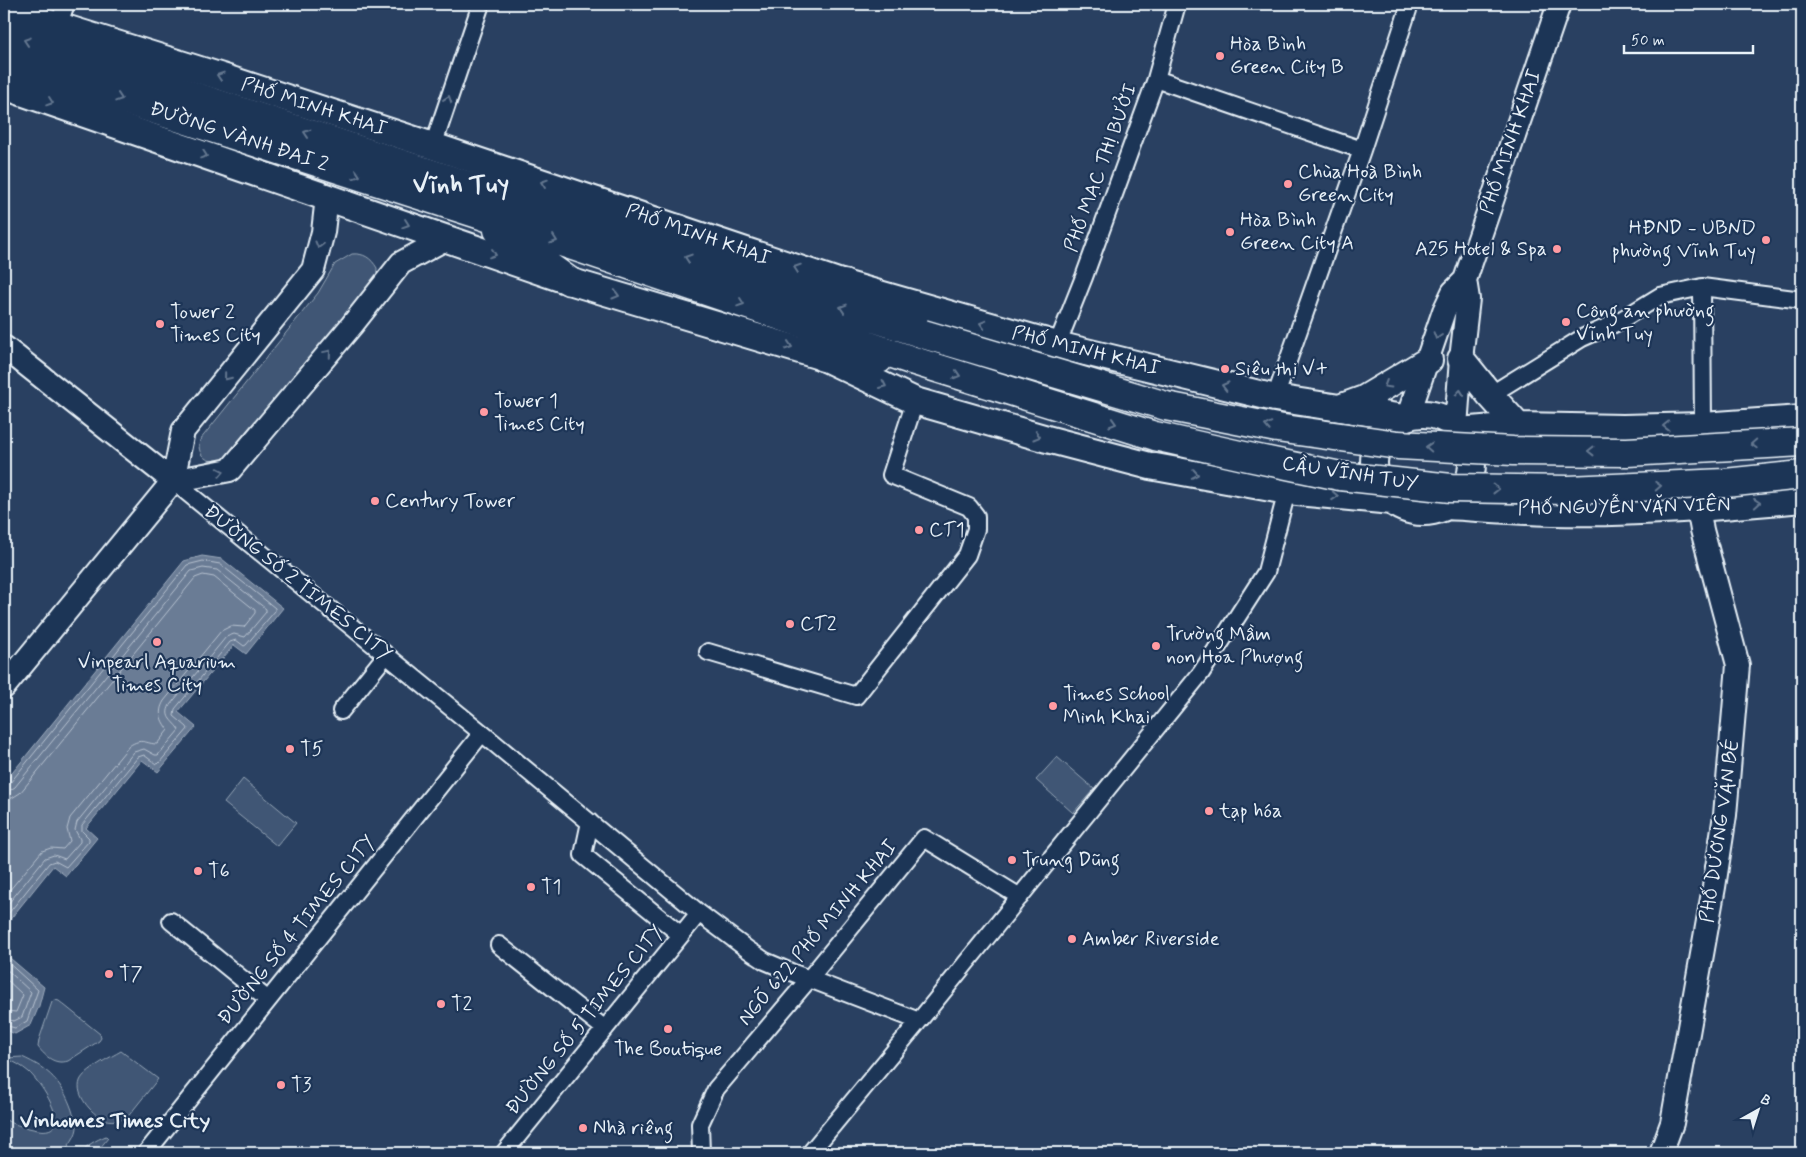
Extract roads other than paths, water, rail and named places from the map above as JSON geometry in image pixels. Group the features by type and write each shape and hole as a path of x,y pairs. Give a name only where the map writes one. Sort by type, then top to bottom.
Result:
{"highway":[{"name":"ĐƯỜNG VÀNH ĐAI 2","path":"4,34 78,72 475,213 911,360"},
{"name":"ĐƯỜNG VÀNH ĐAI 2","path":"4,61 78,72"},
{"path":"78,72 470,187 923,334"},
{"path":"470,187 679,229"},
{"path":"475,213 569,281"},
{"path":"844,284 923,334"},
{"name":"CẦU VĨNH TUY","path":"923,334 1166,406 1278,428 1398,445 1513,451 1627,452 1802,442"},
{"path":"823,357 911,360"},
{"name":"CẦU VĨNH TUY","path":"911,360 1155,436 1340,476 1452,488 1569,490 1725,483 1802,475"}],"main road":[{"name":"PHỐ MINH KHAI","path":"4,9 62,15 222,77 844,284 1057,345 1275,398 1406,417"},
{"path":"4,86 569,281 823,357 915,401 1150,466 1287,491 1392,501"},
{"path":"1461,359 1518,426"},
{"path":"1342,407 1364,399 1429,360"},
{"path":"1427,414 1442,418 1458,429 1467,440 1472,456 1468,486 1462,494 1439,510 1422,512 1406,509 1392,501 1382,490 1376,475 1374,460 1377,444 1385,431 1397,421 1406,417 1427,414"},
{"path":"1458,429 1518,426 1604,428 1703,426 1802,418"},
{"name":"PHỐ NGUYỄN VĂN VIÊN","path":"1446,506 1554,512 1698,508 1802,499"}],"street":[{"path":"433,146 480,4"},
{"name":"PHỐ MẠC THỊ BƯỞI","path":"1057,345 1084,277 1156,79 1177,4"},
{"path":"1275,398 1362,150 1410,4"},
{"name":"PHỐ MINH KHAI","path":"1406,417 1429,360 1444,311 1453,292 1465,280 1559,4"},
{"path":"1156,79 1362,150"},
{"path":"4,688 173,481 183,431 312,270 323,232 327,197"},
{"path":"173,481 230,470 352,325 401,263 447,238"},
{"name":"PHỐ MINH KHAI","path":"1458,429 1461,359 1468,299 1465,280"},
{"path":"1702,287 1703,426"},
{"path":"1490,395 1582,338 1616,323 1660,296 1702,287 1802,300"},
{"name":"ĐƯỜNG SỐ 2 TIMES CITY","path":"4,347 386,654 699,913 765,961 920,1021"},
{"path":"708,652 856,696 967,555 976,529 976,516 969,507 891,475 915,401"},
{"path":"810,1153 920,1021 1201,673 1266,572 1287,491"},
{"name":"PHỐ DƯƠNG VĂN BÉ","path":"1661,1153 1672,1123 1714,887 1727,796 1738,665 1702,530 1698,508"},
{"path":"341,711 386,654"},
{"name":"ĐƯỜNG SỐ 4 TIMES CITY","path":"146,1153 482,733"},
{"path":"590,822 583,855 681,935"},
{"name":"NGÕ 622 PHỐ MINH KHAI","path":"701,1153 700,1124 716,1089 924,838 1020,897"},
{"name":"ĐƯỜNG SỐ 5 TIMES CITY","path":"504,1153 699,913"},
{"path":"170,921 268,1000"},
{"path":"499,945 605,1029"}],"water":[{"path":"202,556 222,559 283,608 246,654 234,645 178,712 196,727 158,772 142,760 86,828 97,838 66,876 53,866 4,927 4,783 184,561"},
{"path":"4,953 44,987 31,1025 15,1034 4,1029"}],"place":[{"name":"Hòa Bình Green City B","path":"1220,56"},
{"name":"Chùa Hoà Bình Green City","path":"1288,184"},
{"name":"Hòa Bình Green City A","path":"1230,232"},
{"name":"HĐND - UBND phường Vĩnh Tuy","path":"1766,240"},
{"name":"A25 Hotel & Spa","path":"1557,249"},
{"name":"Công an phường Vĩnh Tuy","path":"1566,322"},
{"name":"Tower 2 Times City","path":"160,324"},
{"name":"Siêu thị V+","path":"1225,369"},
{"name":"Tower 1 Times City","path":"484,412"},
{"name":"Century Tower","path":"375,501"},
{"name":"CT1","path":"919,530"},
{"name":"CT2","path":"790,624"},
{"name":"Vinpearl Aquarium Times City","path":"157,642"},
{"name":"Trường Mầm non Hoa Phượng","path":"1156,646"},
{"name":"Times School Minh Khai","path":"1053,706"},
{"name":"T5","path":"290,749"},
{"name":"tạp hóa","path":"1209,811"},
{"name":"Trung Dũng","path":"1012,860"},
{"name":"T6","path":"198,871"},
{"name":"T1","path":"531,887"},
{"name":"Amber Riverside","path":"1072,939"},
{"name":"T7","path":"109,974"},
{"name":"T2","path":"441,1004"},
{"name":"The Boutique","path":"668,1029"},
{"name":"T3","path":"281,1085"},
{"name":"Nhà riêng","path":"583,1128"}],"district":[{"name":"Vĩnh Tuy","path":"461,185"},
{"name":"Vinhomes Times City","path":"115,1121"}]}
